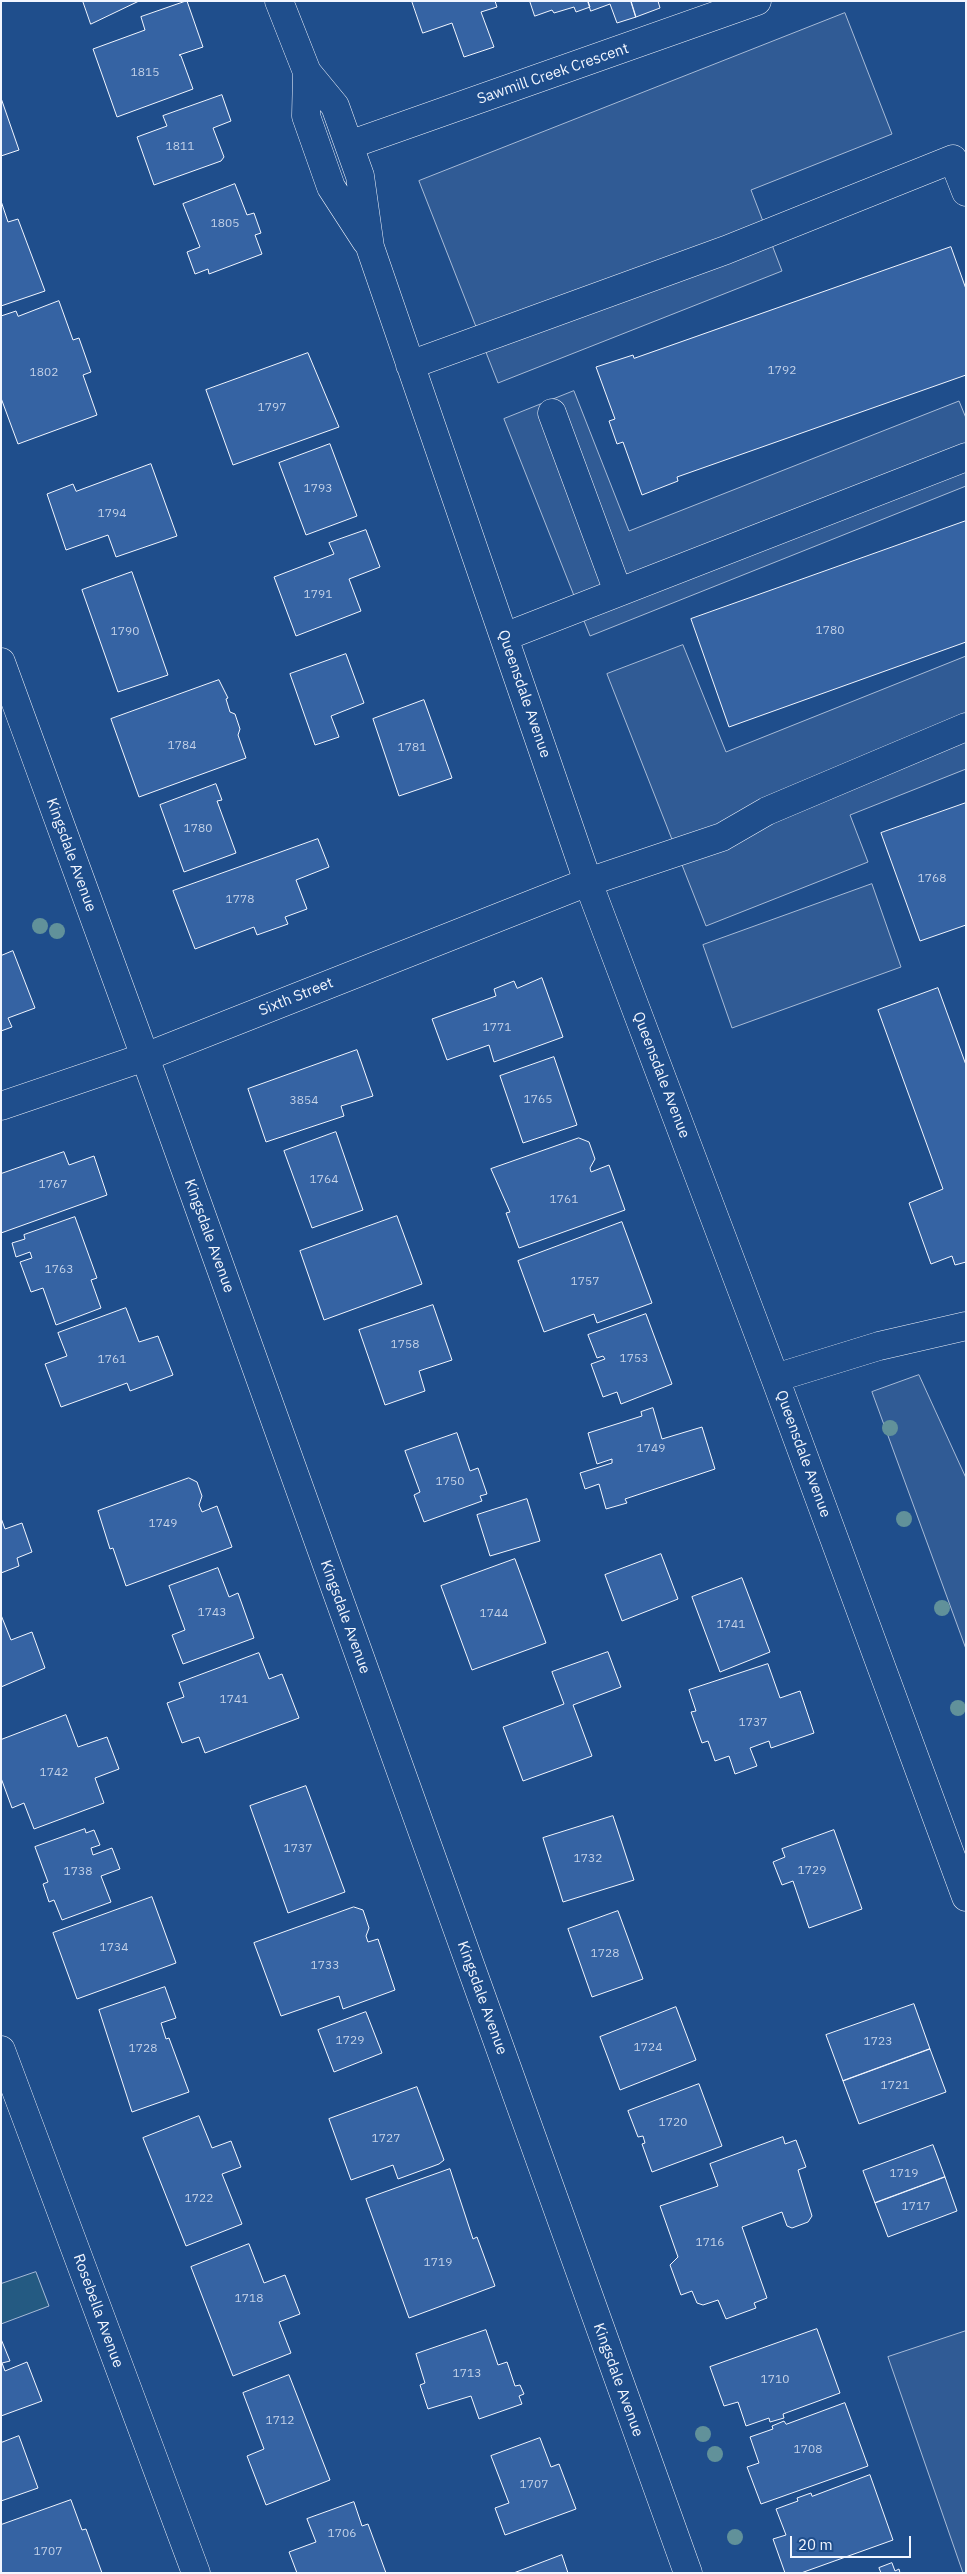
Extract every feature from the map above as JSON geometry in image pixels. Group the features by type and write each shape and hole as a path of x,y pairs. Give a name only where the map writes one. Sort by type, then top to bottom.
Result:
{"street":[{"name":"Queensdale Avenue","path":"279,1 307,72 334,106 349,145 360,176 370,247 588,882 775,1378 966,1897"},
{"name":"Sawmill Creek Crescent","path":"349,145 757,1"},
{"name":"Queensdale Avenue","path":"307,72 306,116 330,187 370,247"},
{"path":"410,365 726,250 953,159 966,192"},
{"path":"552,413 618,592"},
{"path":"504,637 966,457"},
{"name":"Kingsdale Avenue","path":"1,662 145,1056 688,2573"},
{"name":"Sixth Street","path":"1,1106 145,1056 588,882 722,837 767,811 966,727"},
{"path":"775,1378 879,1346 966,1326"},
{"name":"Rosebella Avenue","path":"1,2050 196,2573"}],"shaded area":[{"path":"845,13 892,134 751,190 782,271 498,383 419,181"},
{"path":"574,391 629,531 959,401 966,418 966,486 590,636 504,419"},
{"path":"683,645 726,752 966,656 966,769 850,815 868,862 706,926 607,674"},
{"path":"872,884 901,967 732,1028 703,945"},
{"path":"919,1375 966,1478 966,1649 872,1392"},
{"path":"36,2272 49,2306 1,2324 1,2284"},
{"path":"966,2331 966,2573 963,2573 888,2357"}],"building":[{"path":"83,1 139,1 91,24"},
{"path":"187,1 203,47 179,55 193,89 117,117 93,49 145,30 141,17"},
{"path":"412,1 495,1 497,7 481,12 494,47 464,57 452,23 423,33"},
{"path":"530,1 588,1 590,7 576,12 574,7 554,13 552,10 535,16"},
{"path":"588,1 631,1 636,17 617,23 610,4 591,11"},
{"path":"631,1 658,1 660,8 636,17"},
{"path":"222,95 231,121 213,128 224,157 221,161 154,185 137,137 167,126 163,116"},
{"path":"1,98 19,150 1,156"},
{"path":"235,184 247,215 254,213 261,233 255,235 262,254 209,274 208,269 195,274 187,252 200,247 183,204"},
{"path":"1,201 8,222 18,219 45,291 1,306"},
{"path":"951,247 966,289 966,375 677,477 678,481 642,495 623,442 617,444 609,421 615,419 596,367 633,355 634,358"},
{"path":"59,301 73,340 79,338 91,372 83,375 97,415 18,444 1,398 1,316 16,311 18,316"},
{"path":"308,353 339,427 233,465 206,390"},
{"path":"330,444 357,516 306,535 279,463"},
{"path":"151,464 177,536 116,557 108,535 66,550 47,494 73,484 76,491"},
{"path":"966,521 966,642 729,727 691,619"},
{"path":"366,530 380,567 349,579 361,611 296,636 274,577 334,554 329,543"},
{"path":"132,572 168,675 118,692 82,590"},
{"path":"346,654 364,703 331,716 339,737 315,745 290,674"},
{"path":"219,680 228,698 226,699 230,712 235,714 240,729 238,735 246,758 139,797 111,719"},
{"path":"424,700 452,778 399,796 373,719"},
{"path":"216,784 222,800 217,801 236,853 184,872 160,805"},
{"path":"966,803 966,925 920,941 881,833"},
{"path":"318,839 329,867 296,880 307,909 285,917 288,924 257,935 254,927 195,949 173,891"},
{"path":"13,951 35,1008 8,1018 12,1027 1,1031 1,956"},
{"path":"542,978 563,1037 494,1062 489,1045 447,1060 432,1019 496,996 494,989 514,981 517,988"},
{"path":"938,988 966,1065 966,1262 955,1265 952,1256 931,1264 909,1203 943,1189 878,1010"},
{"path":"357,1050 373,1096 341,1106 344,1116 266,1142 248,1089"},
{"path":"554,1057 577,1125 523,1143 500,1076"},
{"path":"336,1132 363,1210 312,1228 284,1151"},
{"path":"579,1138 589,1142 595,1159 590,1168 591,1172 609,1165 625,1210 519,1248 506,1213 510,1212 491,1169"},
{"path":"64,1152 69,1165 94,1156 107,1195 1,1233 1,1174"},
{"path":"397,1216 422,1284 324,1320 300,1251"},
{"path":"75,1217 97,1278 91,1280 101,1308 56,1325 43,1288 31,1292 20,1262 32,1258 30,1252 16,1257 12,1243 25,1239 24,1235"},
{"path":"622,1222 652,1303 597,1323 594,1314 544,1332 518,1261"},
{"path":"433,1305 452,1360 419,1371 425,1391 385,1405 359,1330"},
{"path":"126,1308 139,1342 158,1336 173,1375 130,1391 127,1383 61,1407 45,1364 67,1356 58,1333"},
{"path":"646,1314 672,1384 621,1404 617,1392 603,1397 591,1364 605,1359 603,1356 597,1358 588,1335"},
{"path":"653,1408 662,1439 702,1427 715,1469 625,1499 627,1503 606,1509 599,1484 585,1489 580,1473 612,1463 612,1459 597,1464 588,1433 642,1416 641,1412"},
{"path":"457,1433 470,1471 478,1468 487,1494 480,1496 482,1501 424,1522 414,1495 420,1492 405,1451"},
{"path":"189,1478 197,1482 202,1496 199,1505 202,1512 217,1506 232,1547 126,1586 113,1548 110,1549 98,1511"},
{"path":"527,1499 540,1541 490,1556 477,1515"},
{"path":"1,1518 5,1529 22,1523 32,1552 17,1558 19,1566 1,1573"},
{"path":"661,1554 678,1599 622,1621 605,1575"},
{"path":"515,1559 546,1643 472,1670 441,1586"},
{"path":"218,1568 229,1597 238,1593 254,1638 183,1664 172,1635 185,1630 169,1586"},
{"path":"742,1578 770,1652 720,1672 692,1597"},
{"path":"1,1615 11,1640 32,1632 45,1668 1,1687"},
{"path":"608,1652 621,1687 573,1705 592,1756 523,1781 503,1727 564,1704 552,1672"},
{"path":"259,1653 269,1679 282,1674 299,1718 205,1753 199,1737 182,1743 167,1703 184,1697 179,1683"},
{"path":"768,1664 780,1698 800,1691 814,1733 771,1748 769,1741 750,1748 757,1766 735,1774 729,1756 715,1761 708,1741 702,1743 691,1712 696,1711 689,1690"},
{"path":"66,1715 78,1747 107,1737 119,1769 95,1778 104,1803 34,1829 24,1803 12,1808 1,1778 1,1740"},
{"path":"306,1786 345,1892 288,1913 250,1806"},
{"path":"613,1816 634,1880 563,1902 543,1838"},
{"path":"85,1829 86,1833 94,1830 100,1845 91,1848 93,1855 112,1848 120,1869 101,1876 111,1902 62,1920 54,1900 49,1902 43,1884 48,1882 35,1847"},
{"path":"834,1830 862,1909 809,1928 793,1881 782,1885 773,1862 785,1857 782,1849"},
{"path":"152,1897 176,1963 77,1999 53,1933"},
{"path":"354,1907 363,1910 369,1928 366,1936 368,1942 378,1939 395,1990 343,2009 339,1996 281,2016 254,1943"},
{"path":"618,1911 643,1979 592,1997 568,1929"},
{"path":"165,1987 176,2018 161,2023 166,2039 169,2038 189,2092 132,2112 99,2010"},
{"path":"914,2004 930,2049 843,2081 826,2035"},
{"path":"676,2007 696,2060 620,2090 600,2037"},
{"path":"366,2012 382,2053 334,2072 318,2030"},
{"path":"930,2049 946,2092 859,2124 843,2081"},
{"path":"699,2084 722,2146 652,2172 642,2144 645,2143 643,2136 638,2137 628,2111"},
{"path":"417,2087 444,2160 439,2164 398,2179 393,2165 351,2180 329,2119"},
{"path":"199,2116 212,2148 231,2141 241,2167 222,2174 242,2224 186,2246 143,2138"},
{"path":"783,2137 785,2144 796,2140 806,2167 798,2170 812,2216 808,2222 792,2228 787,2226 782,2212 742,2227 767,2298 754,2303 756,2308 726,2319 718,2300 703,2305 697,2303 692,2291 681,2295 670,2265 678,2257 660,2206 718,2186 710,2164"},
{"path":"933,2145 945,2177 875,2203 863,2171"},
{"path":"450,2169 473,2239 477,2237 495,2286 409,2318 366,2199"},
{"path":"945,2177 957,2211 888,2237 875,2203"},
{"path":"249,2244 264,2283 285,2275 300,2314 279,2322 291,2353 233,2376 191,2267"},
{"path":"817,2329 840,2393 783,2414 784,2418 770,2422 769,2418 746,2426 738,2402 724,2406 710,2367"},
{"path":"486,2330 498,2365 507,2362 515,2386 520,2385 524,2394 519,2396 522,2404 479,2419 471,2396 428,2409 420,2385 425,2383 416,2354"},
{"path":"1,2339 10,2361 2,2363 5,2371 27,2362 42,2401 1,2416"},
{"path":"289,2375 330,2480 266,2505 247,2456 264,2449 243,2393"},
{"path":"845,2403 868,2466 761,2504 747,2467 759,2463 750,2437 773,2429 772,2426 784,2421 786,2424"},
{"path":"19,2436 38,2488 1,2501 1,2443"},
{"path":"540,2438 551,2467 559,2464 576,2509 505,2535 495,2508 509,2503 491,2456"},
{"path":"870,2475 893,2540 801,2573 785,2573 773,2539 786,2535 776,2509 798,2501 797,2498 811,2493 812,2496"},
{"path":"71,2500 82,2530 86,2529 102,2573 1,2573 1,2525"},
{"path":"354,2502 362,2526 368,2524 386,2573 297,2573 289,2552 316,2542 307,2519"},
{"path":"562,2555 568,2573 514,2573"},
{"path":"892,2563 895,2571 899,2569 900,2573 881,2573 879,2568"}]}
